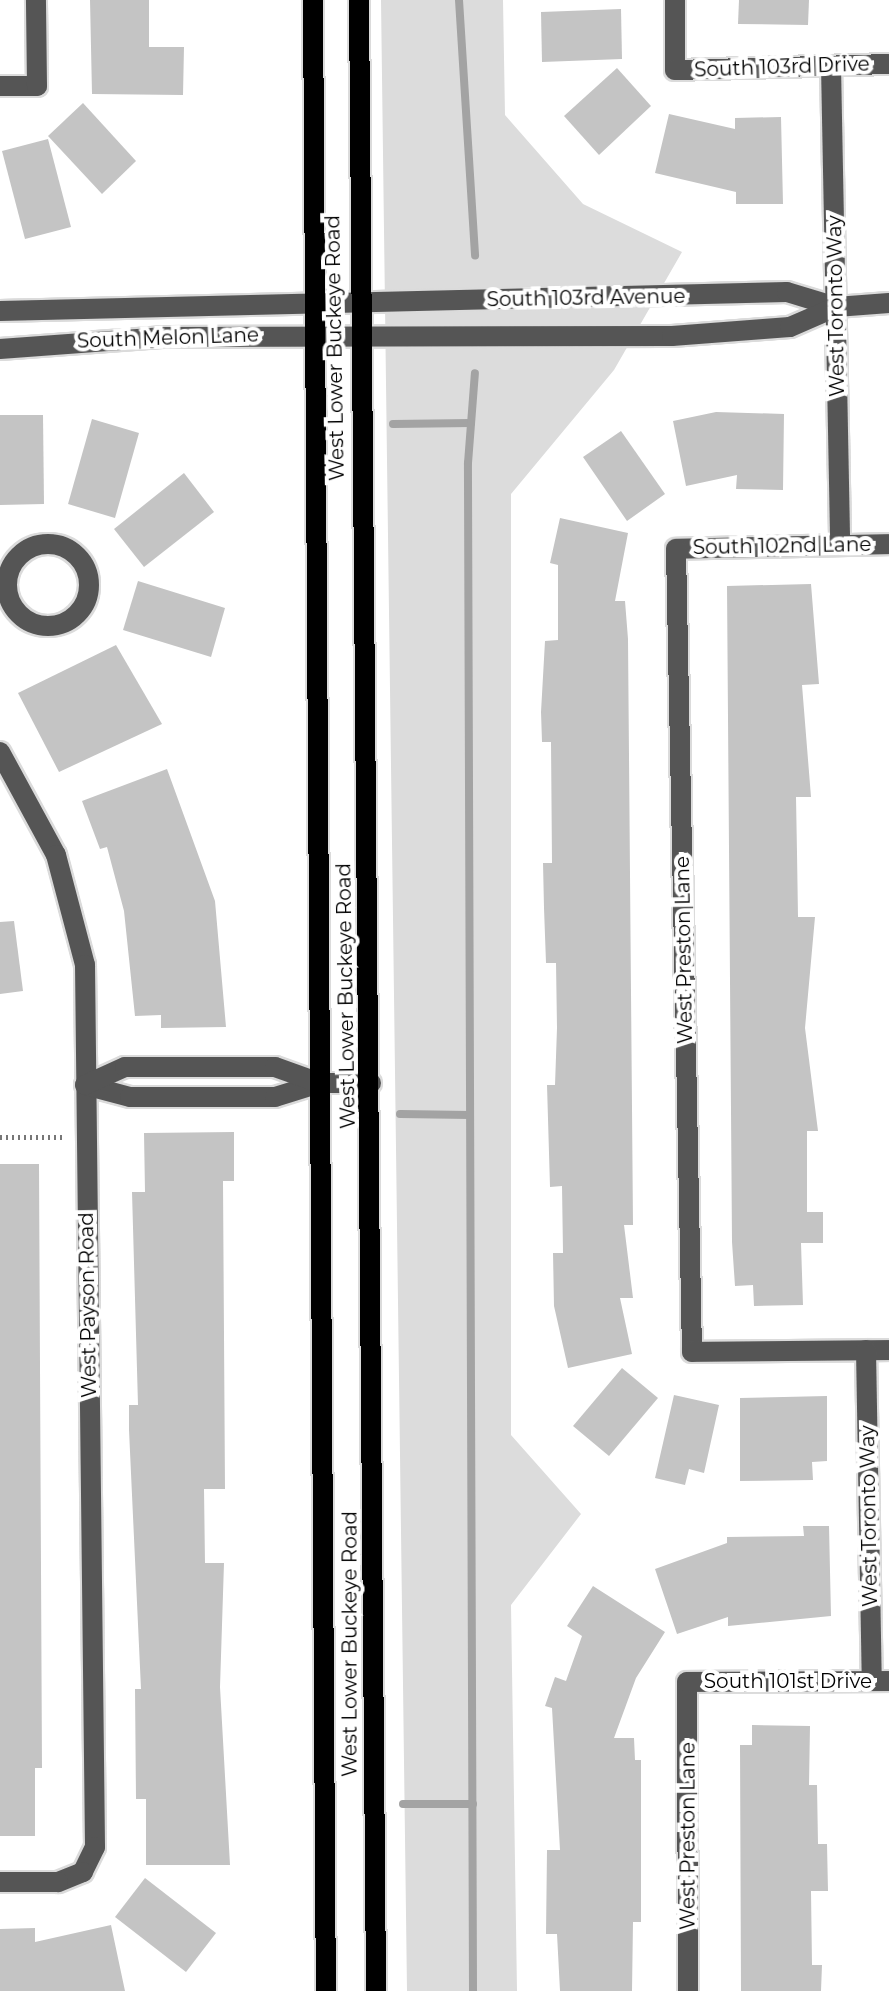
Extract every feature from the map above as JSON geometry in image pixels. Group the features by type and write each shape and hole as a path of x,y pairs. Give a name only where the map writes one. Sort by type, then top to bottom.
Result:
{"main road":[{"name":"West Lower Buckeye Road","path":"313,0 326,1991"},
{"name":"West Lower Buckeye Road","path":"359,0 357,301 371,1083 376,1991"}],"street":[{"path":"0,86 37,86 36,0"},
{"name":"South 103rd Drive","path":"675,0 675,70 889,64"},
{"name":"West Toronto Way","path":"831,66 840,545"},
{"name":"South 103rd Avenue","path":"335,301 787,292 836,307"},
{"name":"South Melon Lane","path":"0,311 335,301"},
{"name":"South 103rd Avenue","path":"337,340 672,336 790,327 836,307 889,303"},
{"name":"South Melon Lane","path":"0,349 78,339 315,335 337,340"},
{"path":"54,544 85,567 89,595 73,619 32,624 6,608 10,567 28,549 54,544"},
{"name":"South 102nd Lane","path":"676,549 889,544"},
{"name":"West Preston Lane","path":"676,549 692,1352 866,1350"},
{"name":"West Payson Road","path":"0,752 56,855 85,965 95,1847 83,1872 58,1882 0,1882"},
{"path":"85,1085 125,1067 275,1067 320,1083"},
{"path":"85,1085 130,1097 275,1097 320,1083 371,1083"},
{"path":"866,1350 889,1350"},
{"name":"West Toronto Way","path":"866,1350 880,1681"},
{"name":"South 101st Drive","path":"687,1682 880,1681"},
{"name":"West Preston Lane","path":"687,1682 688,1991"}],"path":[{"path":"0,1137 86,1137"}],"shaded area":[{"path":"381,0 503,0 505,115 583,204 682,252 614,370 511,494 511,1435 581,1514 511,1605 517,1991 407,1991"}],"building":[{"path":"90,0 149,0 149,47 184,47 183,95 92,94"},
{"path":"739,0 809,0 808,25 738,24"},
{"path":"621,9 622,59 542,62 541,12"},
{"path":"617,68 651,106 599,155 564,116"},
{"path":"83,103 136,161 102,194 48,136"},
{"path":"669,114 735,129 735,118 781,117 783,204 736,204 736,192 655,173"},
{"path":"48,139 71,227 25,239 2,151"},
{"path":"716,412 784,414 783,490 736,489 737,475 686,486 673,421"},
{"path":"0,415 43,415 44,504 0,505"},
{"path":"92,419 139,433 115,518 68,504"},
{"path":"621,431 665,494 627,521 583,457"},
{"path":"184,473 214,512 144,567 114,529"},
{"path":"560,518 628,533 615,601 625,601 628,639 633,1225 624,1225 633,1298 620,1298 632,1354 568,1368 554,1306 553,1253 563,1253 562,1186 550,1187 547,1085 555,1085 556,963 546,963 543,863 552,863 551,742 542,742 541,712 545,641 558,640 558,565 550,563"},
{"path":"138,581 225,608 211,657 123,630"},
{"path":"811,584 819,684 802,685 811,797 796,797 798,917 815,917 805,1028 818,1131 807,1131 807,1212 823,1212 823,1243 801,1243 803,1305 754,1306 753,1285 735,1286 732,1242 727,586"},
{"path":"116,645 162,724 59,772 18,693"},
{"path":"167,769 215,901 226,1027 161,1028 161,1015 135,1016 124,911 107,847 100,849 82,801"},
{"path":"14,921 23,991 0,994 0,922"},
{"path":"234,1132 234,1181 223,1181 225,1489 204,1489 205,1563 224,1563 220,1687 230,1865 146,1865 146,1799 136,1799 135,1689 141,1689 129,1430 129,1405 138,1405 132,1192 145,1192 144,1133"},
{"path":"0,1164 39,1164 42,1768 35,1768 35,1836 0,1836"},
{"path":"622,1368 658,1398 609,1456 573,1426"},
{"path":"674,1395 719,1405 704,1473 689,1469 685,1485 655,1478"},
{"path":"827,1396 827,1461 812,1462 813,1480 740,1481 740,1398"},
{"path":"803,1526 829,1526 831,1616 728,1626 728,1617 677,1634 655,1569 727,1543 727,1537 804,1536"},
{"path":"593,1586 665,1632 636,1678 614,1738 634,1738 635,1760 641,1760 641,1922 633,1922 632,1991 560,1991 557,1934 546,1934 547,1850 560,1850 552,1708 545,1706 555,1677 566,1681 582,1636 567,1626"},
{"path":"752,1725 810,1726 809,1785 817,1785 818,1844 827,1844 828,1891 811,1891 812,1965 822,1965 821,1991 741,1991 740,1745 752,1745"},
{"path":"145,1878 216,1933 186,1972 115,1917"},
{"path":"111,1925 125,1991 0,1991 0,1929 35,1928 35,1942"}],"waterway":[{"path":"459,0 475,256"},
{"path":"473,1991 468,463 475,373"},
{"path":"393,424 471,423"},
{"path":"400,1114 470,1115"},
{"path":"403,1804 473,1804"}]}
